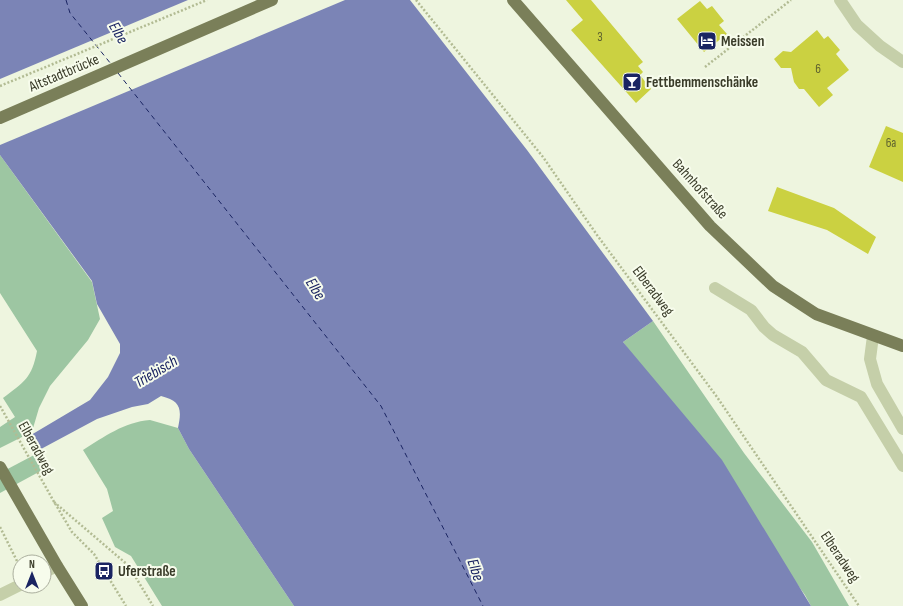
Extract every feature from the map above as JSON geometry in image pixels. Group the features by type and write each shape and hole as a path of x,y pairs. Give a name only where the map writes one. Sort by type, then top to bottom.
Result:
{"main road":[{"name":"Altstadtbrücke","path":"0,118 272,0"},
{"name":"Bahnhofstraße","path":"513,0 710,226 773,286 816,314 903,346"},
{"path":"0,466 57,566 82,606"}],"street":[{"path":"840,0 857,25 880,46 903,62"},
{"path":"715,288 751,310 764,327 773,335 802,352 826,380 861,397 903,466"},
{"path":"873,336 870,359 876,384 903,429"},
{"path":"52,568 57,566"},
{"path":"0,595 12,585"}],"path":[{"path":"0,86 207,0"},
{"name":"Elberadweg","path":"416,0 543,157 597,235 717,397 859,606"},
{"path":"705,67 791,0"},
{"name":"Elberadweg","path":"0,406 52,500 72,532 94,554 126,606"},
{"path":"52,500 129,566 154,606"},
{"path":"0,527 14,554"}],"green space":[{"path":"0,155 92,282 100,319 88,340 50,386 39,408 31,435 0,450 0,427 15,417 3,398 22,383 30,374 37,351 0,293"},
{"path":"653,321 744,453 812,542 849,606 811,606 805,595 623,342"},
{"path":"150,420 178,428 189,449 294,606 162,606 131,556 115,547 102,518 113,511 107,489 83,450 123,427 141,421"},
{"path":"37,451 44,457 48,467 0,493 0,471"}],"water":[{"path":"0,0 410,0 527,150 653,321 623,342 722,460 811,606 294,606 189,449 178,428 180,411 176,403 173,400 161,396 148,404 132,407 97,419 0,471 0,450 31,435 90,400 108,377 120,353 120,344 97,304 92,281 0,155"}],"pier":[{"path":"188,0 345,0 0,145 0,79"},
{"path":"26,435 36,454 0,473 0,448"}],"building":[{"path":"566,0 591,0 643,62 638,66 643,72 640,75 651,89 636,103 571,30 583,20"},
{"path":"700,1 707,9 712,6 724,21 719,25 727,34 704,52 677,19"},
{"path":"817,30 824,39 828,36 840,50 836,54 849,70 827,88 833,95 819,107 804,89 799,89 794,82 791,68 781,68 774,59 783,51 791,52"},
{"path":"886,126 903,133 903,182 869,167"},
{"path":"777,187 834,208 876,237 868,254 827,230 768,211"}],"ferry route":[{"path":"66,0 70,13 111,64"},
{"path":"118,73 381,406 483,606"}],"place":[{"name":"Meissen","path":"707,41"},
{"name":"Fettbemmenschänke","path":"632,82"},
{"name":"Uferstraße","path":"104,571"}],"water label":[{"name":"Elbe","path":"118,33"},
{"name":"Elbe","path":"315,289"},
{"name":"Triebisch","path":"156,372"},
{"name":"Elbe","path":"475,570"}]}
